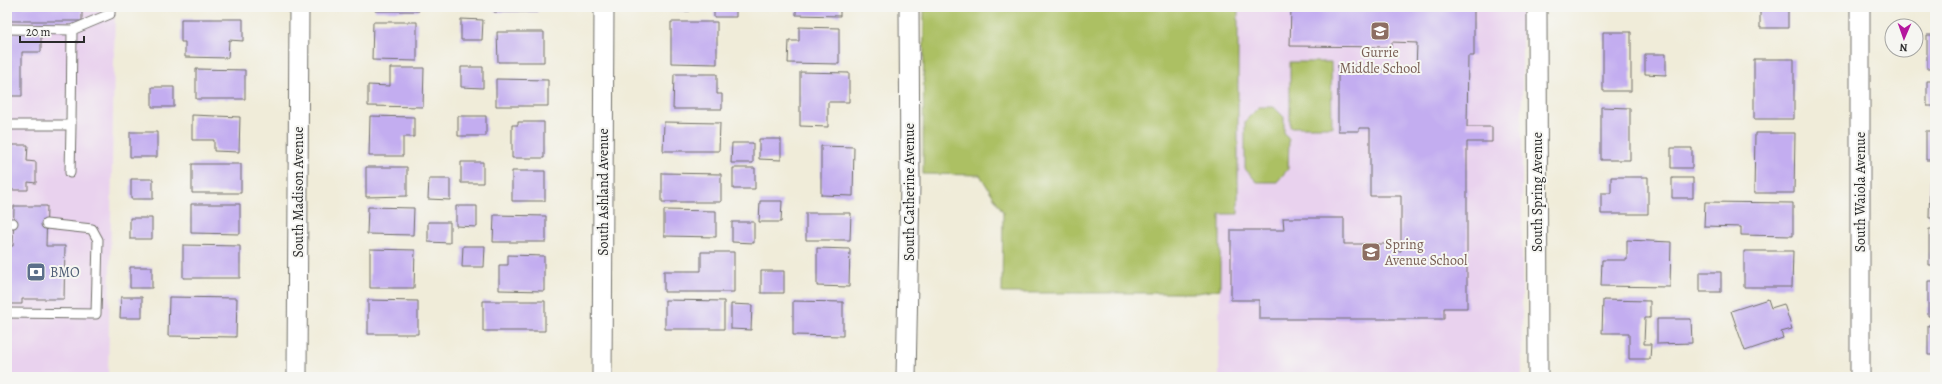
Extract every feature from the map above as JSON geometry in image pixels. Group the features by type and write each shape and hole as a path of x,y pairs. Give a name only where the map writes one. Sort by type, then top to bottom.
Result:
{"street":[{"name":"South Madison Avenue","path":"297,377 299,7"},
{"name":"South Ashland Avenue","path":"602,377 604,7"},
{"name":"South Catherine Avenue","path":"906,377 910,185 909,7"},
{"name":"South Spring Avenue","path":"1537,7 1538,377"},
{"name":"South Waiola Avenue","path":"1860,7 1860,377"}],"lane":[{"path":"7,29 72,30 110,14 110,7"},
{"path":"70,173 72,30"},
{"path":"7,125 71,125"},
{"path":"7,313 96,314 98,240 92,229 46,224"}],"shaded area":[{"path":"7,7 115,7 108,377 7,377"},
{"name":"Spring Avenue School","path":"1238,7 1522,7 1522,377 1219,377 1220,214 1238,214"}],"green space":[{"path":"924,7 1238,7 1238,214 1220,214 1220,289 1198,293 1002,293 1003,212 980,175 923,174"},
{"path":"1290,62 1331,62 1332,127 1290,127"},
{"path":"1259,107 1274,107 1284,117 1284,133 1289,140 1288,169 1277,182 1257,182 1245,169 1245,121"}],"building":[{"path":"7,7 82,7 82,21 7,21"},
{"path":"375,7 419,7 419,11 375,11"},
{"path":"494,7 538,7 538,12 494,12"},
{"path":"667,7 690,7 690,11 666,11"},
{"path":"714,7 736,7 736,17 714,17"},
{"path":"796,7 840,7 840,16 796,15"},
{"path":"1291,7 1474,7 1474,56 1468,56 1467,127 1492,127 1492,142 1467,142 1467,308 1444,308 1444,319 1259,319 1259,300 1231,300 1231,230 1284,230 1283,218 1344,218 1344,244 1392,244 1392,251 1401,251 1401,196 1370,196 1370,128 1359,128 1359,131 1338,131 1338,65 1359,65 1359,69 1416,70 1417,43 1392,42 1392,47 1290,46"},
{"path":"1760,7 1788,7 1788,28 1760,28"},
{"path":"181,19 243,19 243,41 229,40 228,58 185,57 185,42 181,42"},
{"path":"461,19 483,20 482,40 461,40"},
{"path":"373,22 417,22 417,61 372,60"},
{"path":"671,22 717,22 717,64 671,63"},
{"path":"799,27 839,28 839,64 788,63 789,41 799,41"},
{"path":"497,32 544,32 544,62 498,62"},
{"path":"1603,32 1631,32 1631,91 1603,91"},
{"path":"7,33 41,33 41,52 22,52 22,96 7,96"},
{"path":"1927,35 1935,35 1935,69 1927,69"},
{"path":"1645,54 1666,54 1666,75 1645,74"},
{"path":"1754,59 1794,59 1794,119 1754,119"},
{"path":"461,67 483,67 483,88 461,87"},
{"path":"390,68 424,68 423,107 368,106 368,85 390,86"},
{"path":"196,69 245,70 245,99 196,99"},
{"path":"800,72 849,73 849,102 828,102 828,127 800,126"},
{"path":"674,74 717,74 717,94 722,94 722,109 673,109"},
{"path":"496,79 548,80 548,106 496,106"},
{"path":"1927,81 1935,81 1935,106 1927,106"},
{"path":"152,87 174,87 174,107 152,107"},
{"path":"1601,107 1630,108 1630,160 1601,160"},
{"path":"192,115 240,117 239,152 214,151 214,140 192,140"},
{"path":"370,116 414,117 414,137 403,137 403,156 369,156"},
{"path":"458,116 486,116 486,136 458,136"},
{"path":"518,122 544,122 544,158 512,158 512,125 518,125"},
{"path":"664,122 720,123 719,151 663,151"},
{"path":"1926,131 1935,131 1935,160 1926,160"},
{"path":"130,132 157,132 157,157 130,157"},
{"path":"1755,133 1795,133 1794,193 1754,193"},
{"path":"759,139 781,139 781,160 759,159"},
{"path":"732,143 753,143 753,163 731,163"},
{"path":"7,145 28,145 27,161 36,162 36,183 28,182 28,190 7,190"},
{"path":"821,146 854,147 853,196 821,195"},
{"path":"1671,148 1692,148 1692,168 1671,168"},
{"path":"461,162 483,162 483,183 461,183"},
{"path":"192,164 241,164 241,193 192,193"},
{"path":"366,167 407,167 407,196 366,197"},
{"path":"733,168 755,168 755,189 733,189"},
{"path":"512,171 545,171 545,201 512,201"},
{"path":"662,173 721,174 721,202 662,202"},
{"path":"1611,177 1648,177 1648,214 1601,214 1601,193 1611,193"},
{"path":"1672,178 1693,178 1693,198 1672,198"},
{"path":"131,179 153,179 153,199 131,199"},
{"path":"429,179 450,179 450,200 428,199"},
{"path":"1930,179 1935,179 1935,218 1929,218"},
{"path":"760,201 782,201 781,222 759,222"},
{"path":"1705,202 1793,203 1793,236 1741,235 1741,227 1704,226"},
{"path":"191,204 240,204 240,234 191,233"},
{"name":"BMO","path":"14,206 47,206 46,246 65,246 64,299 22,299 22,304 7,304 7,246 13,246"},
{"path":"456,206 477,206 477,227 456,226"},
{"path":"368,207 414,208 413,235 367,234"},
{"path":"664,210 716,211 716,237 664,236"},
{"path":"806,213 851,213 850,240 806,240"},
{"path":"494,215 546,216 546,242 493,242"},
{"path":"130,218 152,218 152,239 130,239"},
{"path":"428,222 450,222 450,243 428,242"},
{"path":"732,222 754,222 754,243 732,242"},
{"path":"1929,229 1935,229 1935,265 1929,265"},
{"path":"1627,240 1671,242 1670,287 1601,286 1602,260 1627,260"},
{"path":"183,245 240,246 240,278 183,278"},
{"path":"463,246 485,246 484,267 462,267"},
{"path":"817,248 850,249 849,287 817,286"},
{"path":"370,249 415,250 414,288 370,288"},
{"path":"1744,251 1793,251 1792,287 1744,287"},
{"path":"701,252 734,252 734,292 664,292 664,271 701,271"},
{"path":"508,255 544,256 544,291 499,290 499,265 508,265"},
{"path":"130,267 152,267 152,288 130,288"},
{"path":"761,271 784,271 784,293 761,293"},
{"path":"1700,272 1721,272 1721,292 1700,292"},
{"path":"1928,281 1935,281 1935,316 1928,316"},
{"path":"121,297 142,297 142,318 120,318"},
{"path":"169,297 237,298 236,337 168,336"},
{"path":"1768,299 1771,308 1784,304 1792,329 1781,332 1783,338 1745,351 1731,311"},
{"path":"368,300 418,301 418,334 368,334"},
{"path":"665,300 724,301 724,329 665,329"},
{"path":"1603,300 1650,301 1650,318 1645,318 1644,344 1651,344 1650,359 1629,359 1629,333 1602,333"},
{"path":"483,301 545,301 545,331 483,331"},
{"path":"793,301 843,302 843,336 793,335"},
{"path":"731,304 752,305 751,330 731,329"},
{"path":"1657,319 1691,319 1692,343 1657,344"},
{"path":"1928,325 1935,325 1935,355 1928,355"}],"place":[{"name":"Gurrie Middle School","path":"1380,31"},
{"name":"Spring Avenue School","path":"1371,252"},
{"name":"BMO","path":"36,272"}]}
